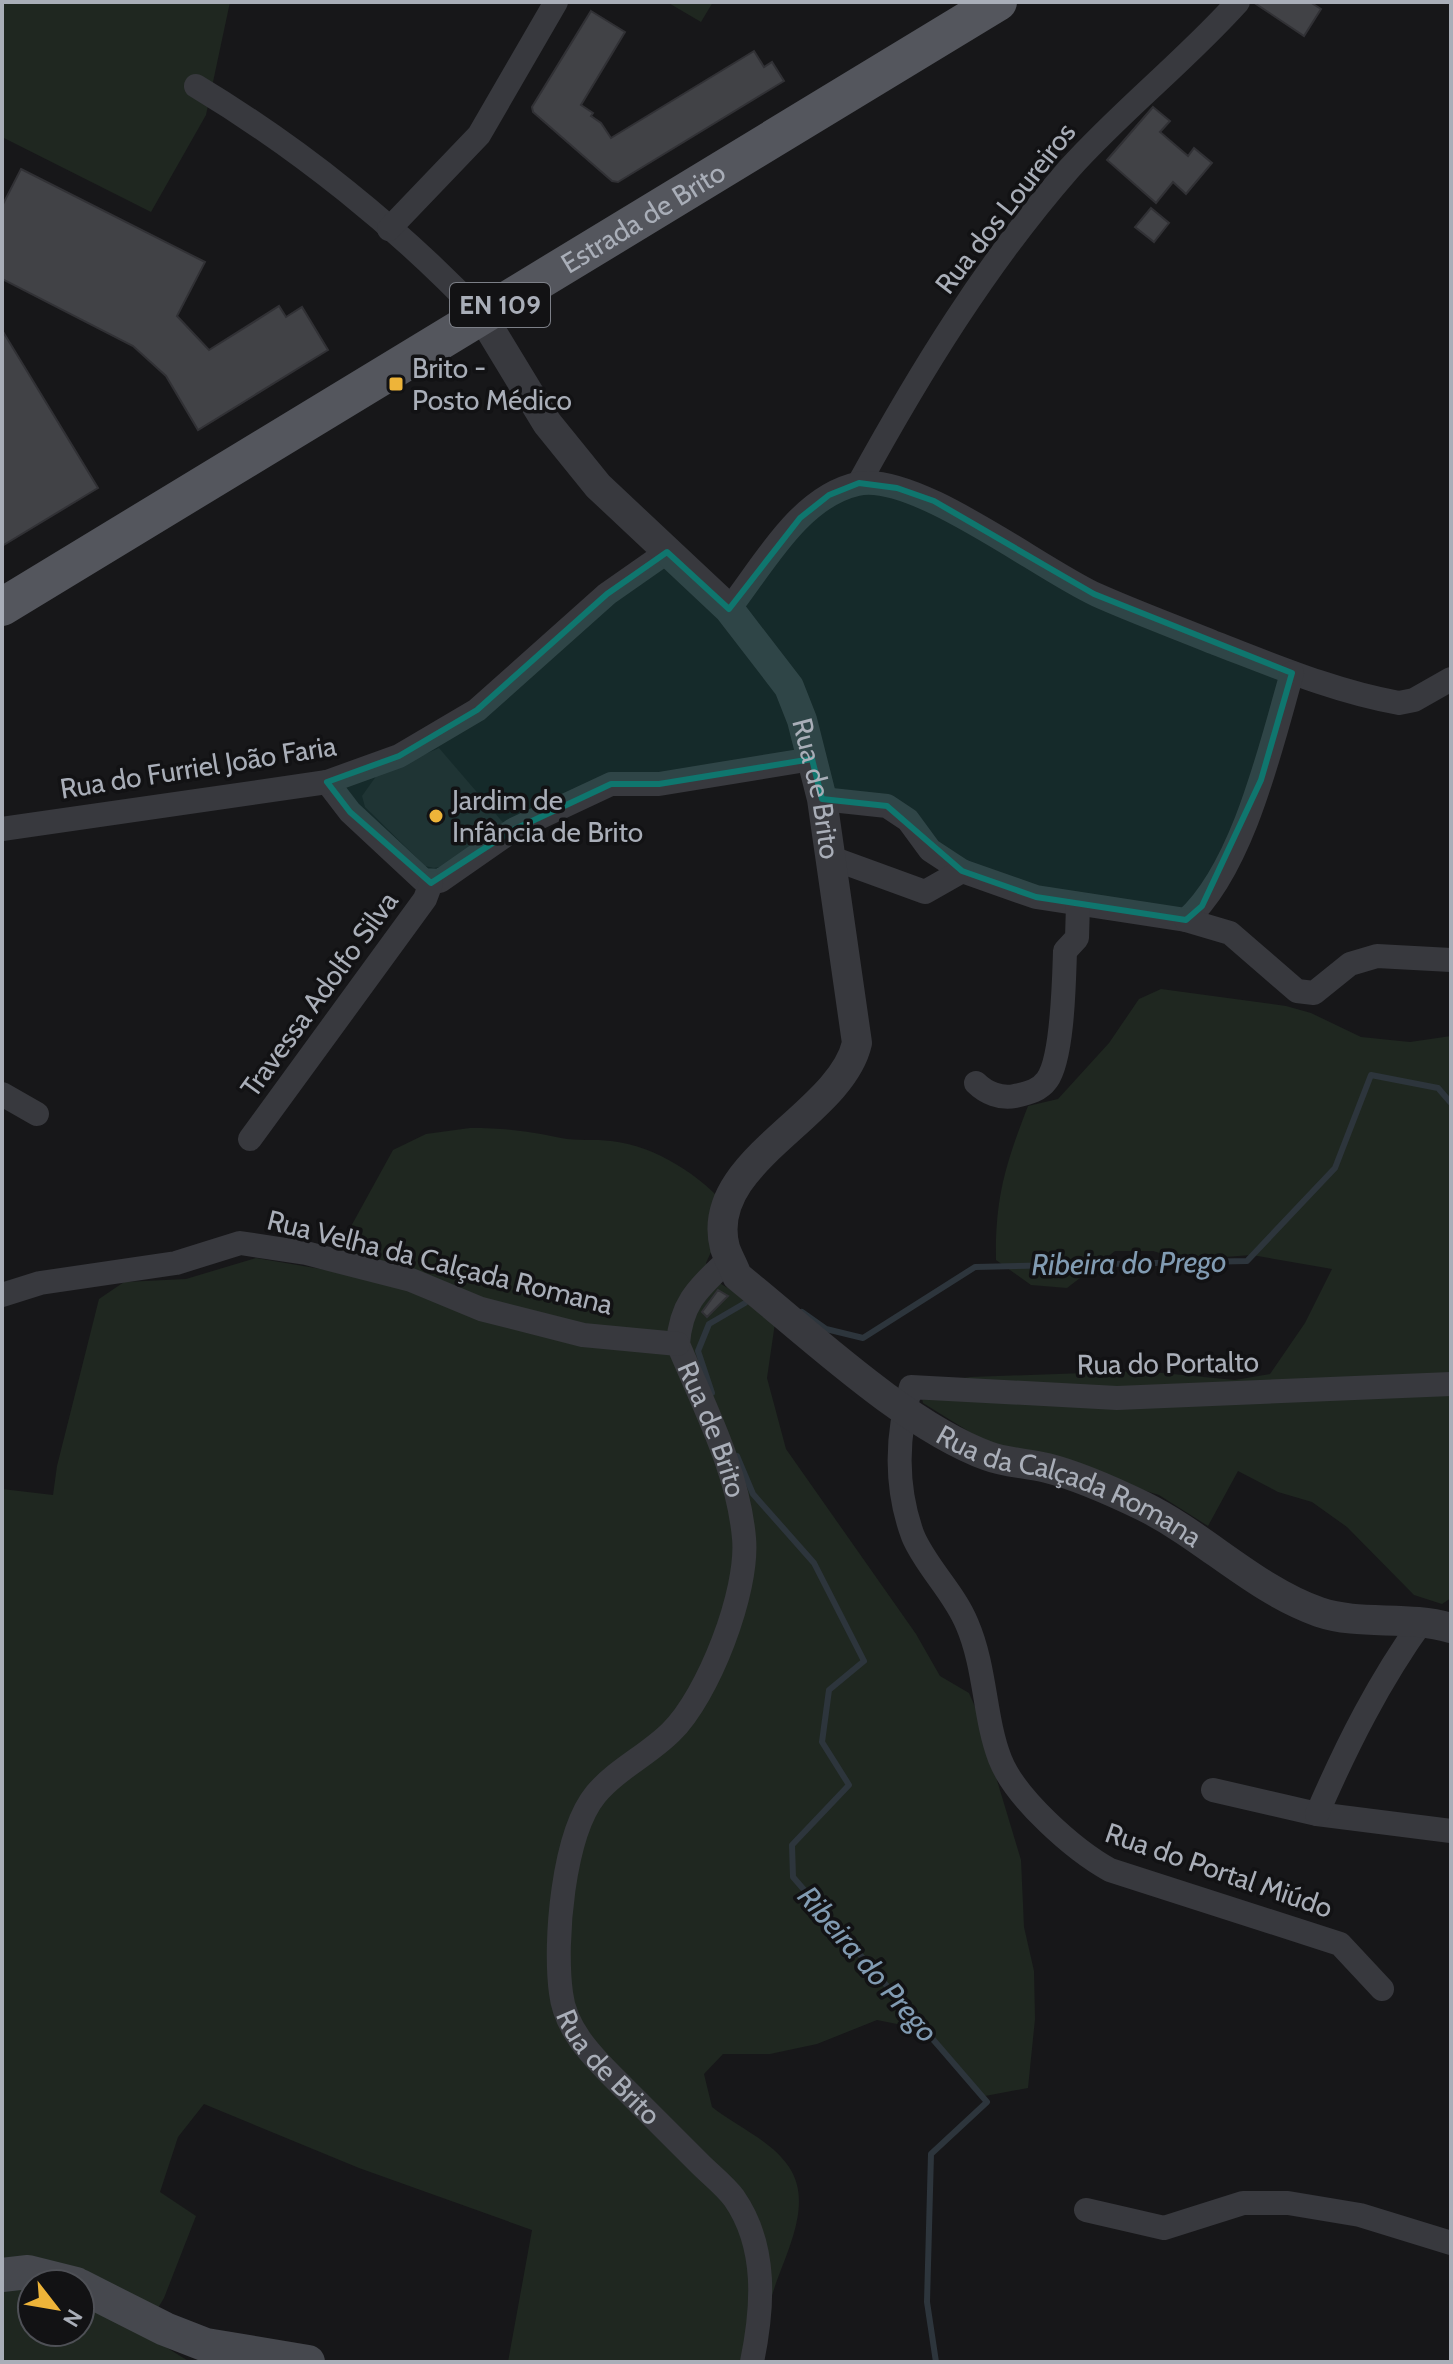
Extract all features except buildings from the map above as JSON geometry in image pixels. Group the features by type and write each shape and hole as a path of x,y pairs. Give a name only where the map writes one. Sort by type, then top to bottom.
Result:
{"main road":[{"name":"Estrada de Brito","path":"2,607 998,2"},
{"path":"96,2294 165,2329 206,2345 308,2362"}],"street":[{"path":"389,229 479,135 556,2"},
{"name":"Rua dos Loureiros","path":"859,483 916,379 951,325 1040,206 1090,147 1238,2"},
{"path":"196,86 283,143 418,251 482,316"},
{"name":"Rua de Brito","path":"482,316 547,423 598,486 729,609 789,687 822,799 857,1043 853,1062 838,1085 741,1177 724,1215 725,1246 730,1258 694,1293 680,1320 678,1344 735,1483 745,1541 740,1583 714,1668 693,1707 670,1733 596,1794 580,1820 571,1844 559,1945 561,1995 584,2047 734,2198 752,2234 762,2280 760,2323 752,2362"},
{"path":"729,609 800,518 829,495 859,483 897,488 934,501 1094,594 1292,673 1399,703 1414,700 1451,679"},
{"name":"Rua do Furriel João Faria","path":"2,829 327,782 399,756 477,710 607,594 667,552"},
{"path":"1186,920 1202,906 1232,851 1261,780 1292,673"},
{"path":"327,782 350,812 423,880 431,883 440,881 513,830 611,784 659,784 812,759"},
{"path":"822,799 887,806 908,820 930,850 962,871 1036,897 1186,920 1230,933 1297,991 1314,993 1350,964 1377,956 1451,960"},
{"path":"829,857 864,873 925,892 962,871"},
{"name":"Travessa Adolfo Silva","path":"250,1139 425,899 431,883"},
{"path":"976,1083 985,1091 1007,1098 1035,1092 1049,1078 1063,1013 1065,951 1077,938 1078,904"},
{"path":"2,1094 37,1114"},
{"name":"Rua Velha da Calçada Romana","path":"2,1295 40,1283 176,1263 240,1243 306,1253 396,1276 481,1309 583,1335 678,1344"},
{"name":"Rua da Calçada Romana","path":"730,1258 737,1276 904,1409 989,1457 1049,1468 1144,1507 1288,1599 1322,1613 1437,1624"},
{"name":"Rua do Portalto","path":"904,1409 911,1387 1117,1398 1451,1384"},
{"name":"Rua do Portal Miúdo","path":"904,1409 898,1440 904,1499 914,1537 966,1619 978,1651 1000,1760 1029,1801 1087,1857 1110,1870 1340,1944 1382,1989"},
{"path":"1317,1814 1347,1746 1386,1672 1437,1624"},
{"path":"1213,1790 1317,1814 1451,1831"},
{"path":"1086,2210 1164,2228 1243,2203 1288,2203 1360,2215 1451,2243"}],"highlighted area":[{"path":"859,483 897,488 934,501 1094,594 1292,673 1261,780 1202,906 1186,920 1165,919 1036,897 962,871 887,806 822,799 812,759 659,784 611,784 513,830 431,883 350,812 327,782 399,756 477,710 607,594 667,552 729,609 800,518 829,495"}],"shaded area":[{"path":"2,2 230,2 206,115 151,212 2,137"},
{"path":"667,2 713,2 701,22"},
{"name":"Jardim de Infância de Brito","path":"439,748 506,826 446,866 434,868 425,866 365,807 362,796 377,775"},
{"path":"1161,989 1286,1006 1311,1013 1361,1037 1410,1042 1451,1036 1451,1598 1442,1604 1414,1595 1347,1527 1312,1502 1278,1492 1238,1471 1208,1526 1159,1495 984,1441 923,1403 920,1389 930,1384 970,1377 1141,1371 1235,1380 1270,1374 1305,1323 1332,1269 1252,1255 1183,1260 1153,1251 1115,1251 1067,1288 1031,1285 996,1260 997,1217 1003,1181 1028,1106 1058,1099 1109,1043 1139,999"},
{"path":"470,1128 628,1144 677,1165 719,1197 730,1210 706,1263 716,1281 776,1316 767,1378 786,1449 916,1634 940,1676 969,1693 990,1741 996,1777 1021,1860 1024,1927 1034,1971 1035,2019 1028,2088 985,2096 917,2028 877,2020 817,2044 770,2054 723,2054 704,2074 712,2107 773,2149 789,2167 797,2183 797,2218 769,2307 764,2362 508,2362 532,2230 359,2168 204,2104 178,2137 160,2192 196,2216 164,2298 143,2333 190,2362 2,2362 2,1489 53,1495 57,1466 99,1299 124,1282 186,1279 256,1258 327,1270 393,1150 426,1134"}],"waterway":[{"name":"Ribeira do Prego","path":"802,1312 826,1329 863,1338 975,1267 1247,1261 1335,1168 1371,1075 1438,1088 1451,1103"},
{"name":"Ribeira do Prego","path":"712,1393 698,1351 709,1324 745,1303"},
{"name":"Ribeira do Prego","path":"737,1456 753,1494 814,1563 864,1661 829,1690 822,1742 849,1785 792,1845 793,1877 987,2102 931,2154 927,2302 936,2362"}],"place":[{"name":"Brito - Posto Médico","path":"396,384"},
{"name":"Jardim de Infância de Brito","path":"436,816"}]}
